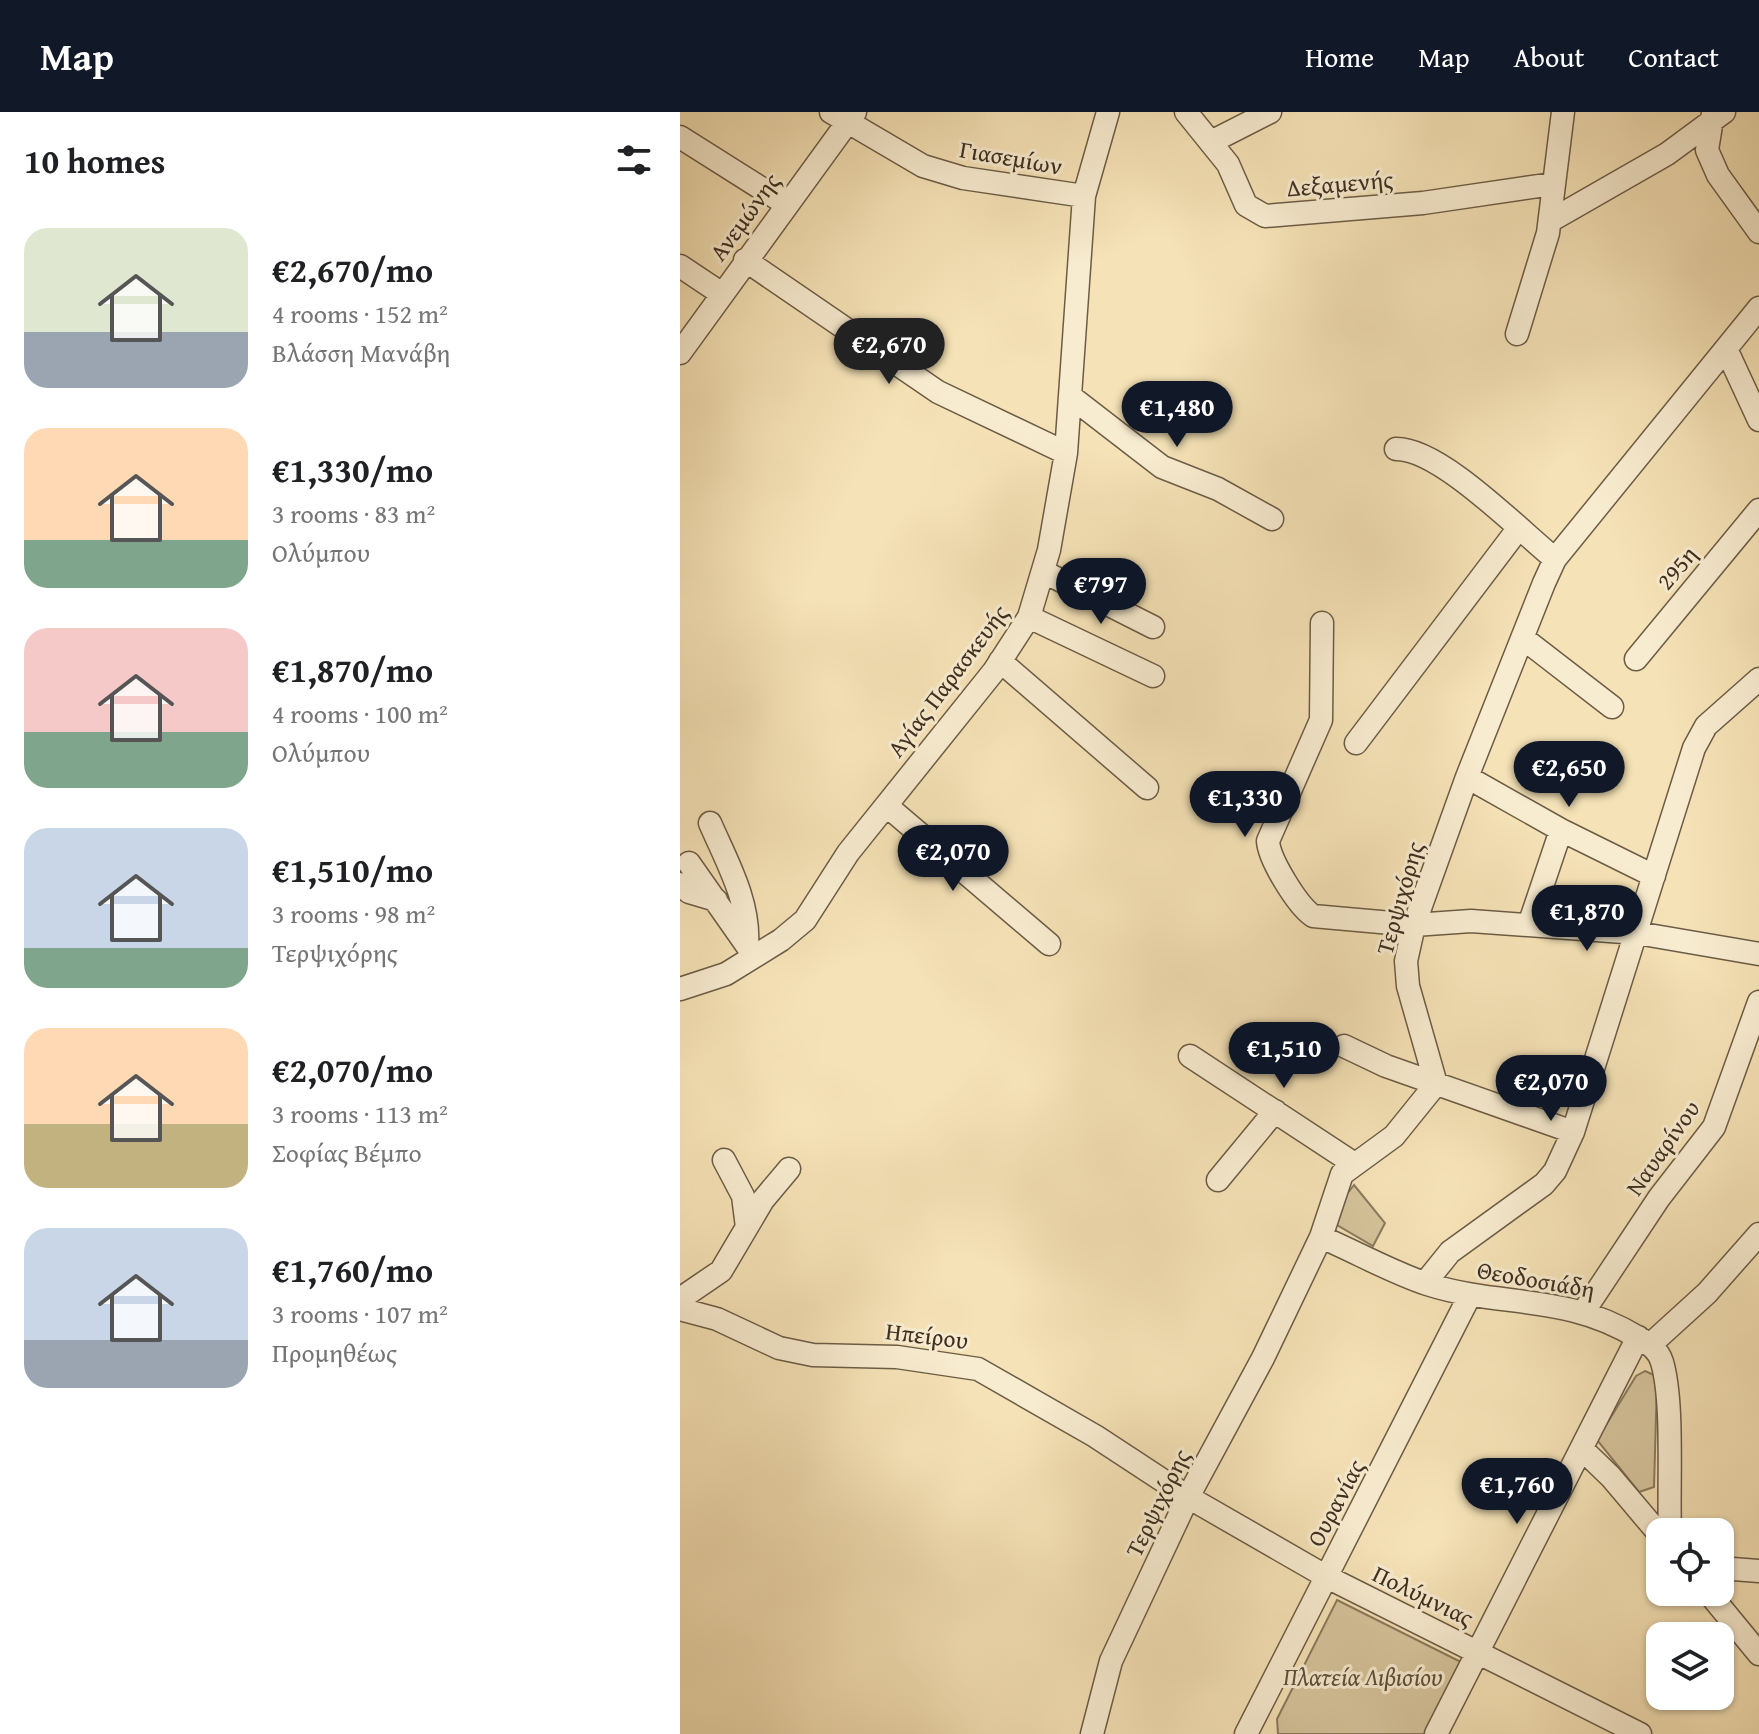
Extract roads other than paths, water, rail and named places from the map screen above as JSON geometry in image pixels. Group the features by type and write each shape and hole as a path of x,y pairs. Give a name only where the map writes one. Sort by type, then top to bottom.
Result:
{"street":[{"name":"Αγίας Παρασκευής","path":"680,989 726,974 751,951 805,920 848,853 1000,661 1029,617 1044,572 1066,453 1084,196 1108,112"},
{"name":"Δεξαμενής","path":"1186,112 1228,164 1246,205 1265,216 1423,203 1553,184"},
{"path":"1211,142 1270,112"},
{"path":"1517,334 1545,246 1563,136 1563,112"},
{"name":"Γιασεμίων","path":"844,115 923,166 945,173 1084,196"},
{"name":"Ανεμώνης","path":"680,353 786,204 844,115"},
{"path":"1550,221 1667,154 1716,115"},
{"path":"1716,115 1707,150 1712,163 1759,232"},
{"path":"680,137 786,204"},
{"path":"745,260 938,392 1066,453"},
{"path":"680,266 722,294"},
{"name":"Τερψιχόρης","path":"1092,1734 1111,1661 1188,1497 1263,1358 1321,1237 1334,1189 1353,1163 1372,1154 1394,1136 1436,1084 1405,975 1414,925 1467,777 1555,559 1759,308"},
{"path":"1727,351 1759,420"},
{"path":"1070,396 1162,467 1218,489 1272,519"},
{"path":"1396,449 1417,452 1471,487 1555,559"},
{"name":"295η","path":"1636,659 1759,510"},
{"path":"1356,743 1518,529"},
{"path":"1044,572 1153,627"},
{"path":"1029,617 1153,676"},
{"path":"1322,623 1323,710 1270,834 1269,848 1301,906 1313,916 1414,925 1471,921 1637,933 1759,954"},
{"path":"1524,639 1612,707"},
{"path":"1000,661 1147,788"},
{"path":"1425,1283 1450,1252 1544,1184 1555,1171 1573,1132 1698,739 1706,726 1755,689"},
{"path":"1467,777 1561,830 1654,876"},
{"path":"887,806 1049,944"},
{"path":"710,823 739,889 749,925 751,951"},
{"path":"1529,925 1561,830"},
{"path":"684,873 717,900 751,951"},
{"name":"Ναυαρίνου","path":"1584,1311 1659,1198 1714,1127 1759,1002"},
{"path":"1344,1046 1436,1084 1573,1132"},
{"path":"1190,1056 1353,1163"},
{"path":"1218,1180 1275,1111"},
{"path":"724,1160 743,1196 747,1227"},
{"path":"680,1299 721,1271 763,1200 789,1169"},
{"path":"1436,1734 1582,1449 1644,1341 1707,1293 1759,1234"},
{"name":"Θεοδοσιάδη","path":"1321,1237 1425,1283 1470,1295 1584,1311 1616,1323 1644,1341"},
{"name":"Ουρανίας","path":"1250,1733 1470,1295"},
{"name":"Ηπείρου","path":"680,1309 717,1319 779,1348 813,1355 897,1357 970,1365 1095,1436 1188,1497"},
{"path":"1644,1341 1662,1359 1666,1391 1670,1518"},
{"path":"1582,1449 1646,1518"},
{"name":"Πολύμνιας","path":"1188,1497 1327,1577 1640,1734"},
{"path":"1734,1569 1759,1571"},
{"path":"1720,1606 1759,1654"}],"park label":[{"name":"Πλατεία Λιβισίου","path":"1363,1677"}]}
